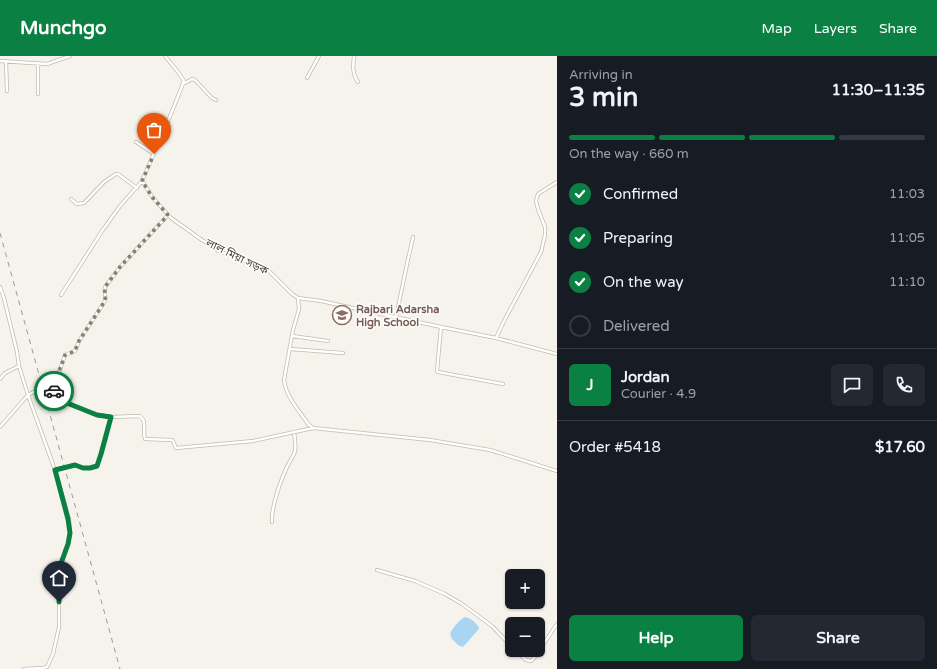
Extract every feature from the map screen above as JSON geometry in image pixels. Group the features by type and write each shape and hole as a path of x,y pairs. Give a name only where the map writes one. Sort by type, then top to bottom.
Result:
{"street":[{"path":"0,61 47,64 70,56"},
{"path":"61,294 102,231 120,206 142,181 154,154 184,81 165,56"},
{"path":"307,78 319,56"},
{"path":"354,56 352,69 358,82"},
{"path":"6,61 7,91"},
{"path":"38,64 38,94"},
{"path":"183,84 192,79 195,80 212,98 216,100"},
{"path":"136,142 154,154"},
{"path":"71,199 77,204 84,203 104,182 116,174 137,188"},
{"name":"লাল মিয়া সড়ক","path":"142,181 153,198 168,215 219,251 262,267 270,272 298,298"},
{"path":"496,338 541,252 545,236 545,226 536,201 538,194 557,182"},
{"path":"0,427 28,395 48,384 54,378 60,370 65,355 75,351 79,341 105,301 105,287 120,267 168,215"},
{"path":"396,318 413,237"},
{"path":"0,287 14,339 19,366 55,470 68,519 70,533 68,544 60,566 59,627 53,654 47,667 24,669"},
{"path":"313,428 302,416 288,394 284,380 292,336 299,309 298,298 321,301 496,338 557,354"},
{"path":"441,327 438,372 503,384"},
{"path":"292,336 328,341"},
{"path":"290,349 343,353"},
{"path":"0,379 5,373 19,366"},
{"path":"48,384 67,403 97,415 111,417 142,417 144,420 145,439 172,440 176,448 253,441 313,428 430,440 490,450 557,471"},
{"path":"55,470 75,465 83,468 97,466 111,417"},
{"path":"272,522 273,510 278,492 285,472 296,449 294,432"},
{"path":"377,570 415,581 445,594 462,604 492,626 505,639"},
{"path":"545,642 557,624"},
{"path":"523,657 526,660 531,661 535,657"}],"water":[{"path":"465,617 473,620 479,627 463,647 451,638 450,634 457,623"}],"railway":[{"path":"0,233 120,669"}],"way so far":[{"path":"54,391 48,384 60,370 65,355 75,351 92,319 105,301 105,287 120,267 168,215 153,198 142,181 154,154"}],"place":[{"name":"Rajbari Adarsha High School","path":"342,315"}],"route":[{"path":"54,391 67,403 82,410 97,415 111,417 97,466 83,468 75,465 55,470 68,519 70,533 68,544 60,566 59,602"}]}
